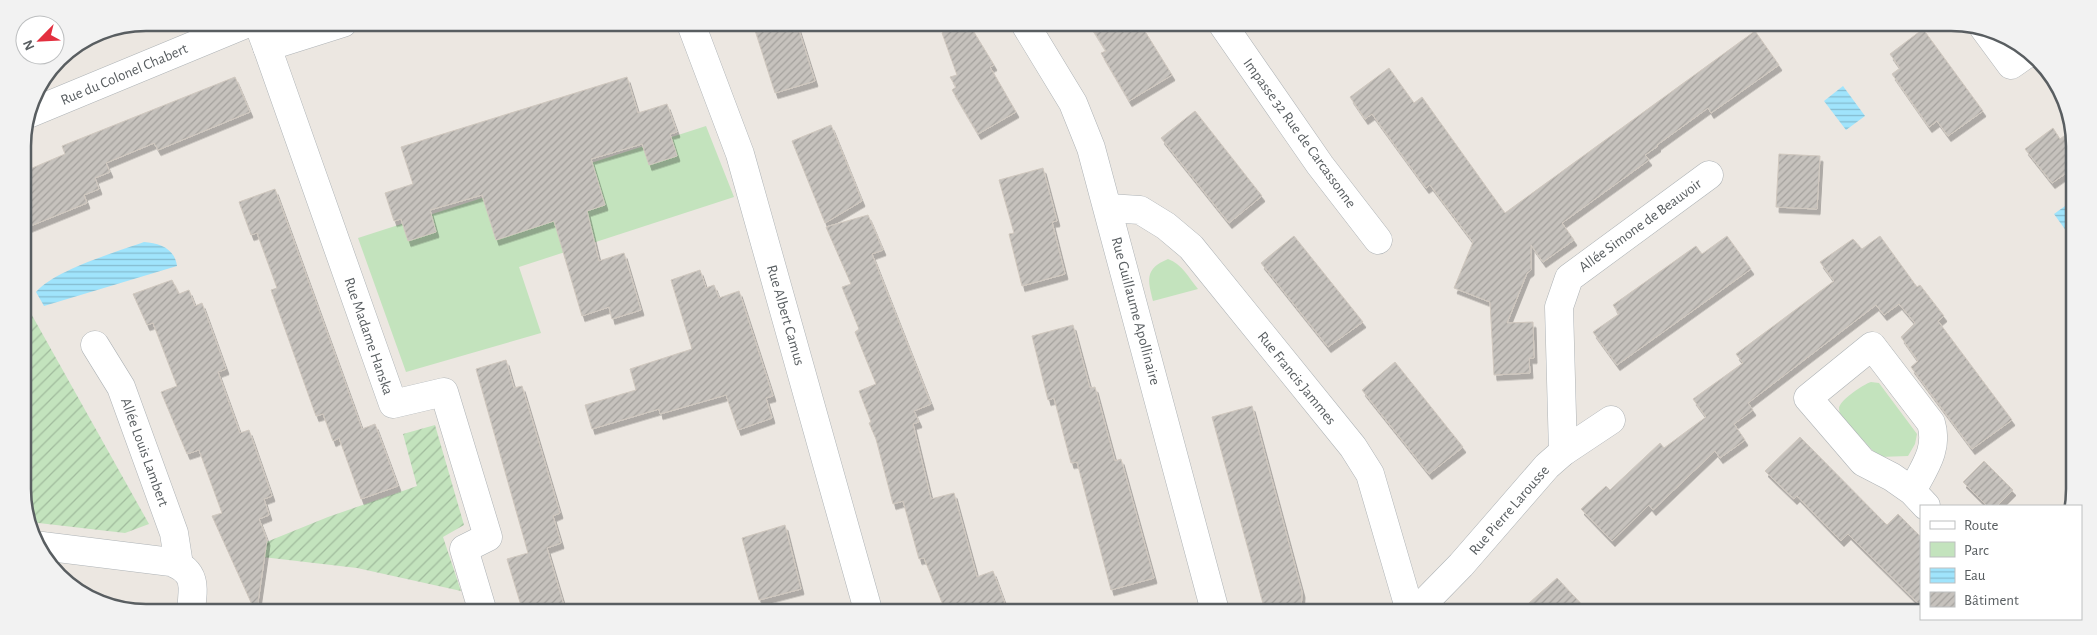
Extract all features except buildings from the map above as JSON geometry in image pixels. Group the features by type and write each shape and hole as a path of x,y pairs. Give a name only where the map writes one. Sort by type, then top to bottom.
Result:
{"street":[{"name":"Rue du Colonel Chabert","path":"37,110 229,31"},
{"path":"263,35 290,31"},
{"name":"Rue Albert Camus","path":"694,31 740,154 866,604"},
{"name":"Rue Guillaume Apollinaire","path":"1030,31 1073,103 1091,148 1213,604"},
{"name":"Impasse 32 Rue de Carcassonne","path":"1227,31 1320,165 1378,240"},
{"name":"Rue Madame Hanska","path":"263,35 393,404 444,392 488,537 464,549 480,604"},
{"path":"1992,39 2011,65 2023,57"},
{"name":"Allée Simone de Beauvoir","path":"1563,452 1559,307 1568,278 1709,175"},
{"name":"Rue Francis Jammes","path":"1108,208 1140,210 1166,226 1191,247 1353,447 1370,474 1408,604"},
{"name":"Allée Louis Lambert","path":"95,345 121,387 174,533 179,565"},
{"path":"1872,346 1931,423 1935,437 1919,499 1892,477 1863,462 1808,398 1872,346"},
{"name":"Rue Pierre Larousse","path":"1423,604 1462,565 1547,466 1563,452 1611,420"},
{"path":"47,547 171,562 179,565 186,569 192,581 191,604"}],"green space":[{"path":"706,126 734,197 519,267 541,333 406,372 358,238"},
{"path":"1168,259 1181,268 1198,289 1153,301 1149,281 1151,271"},
{"path":"31,313 149,524 125,533 36,523 33,512 31,489"},
{"path":"1871,382 1879,383 1917,434 1915,444 1908,456 1879,457 1840,416 1839,408 1843,401 1858,389"},
{"path":"435,425 464,525 443,537 461,591 357,568 253,556 242,552 328,517 417,486 403,434"}],"water":[{"path":"1843,86 1865,116 1846,130 1824,101"},
{"path":"2066,205 2066,231 2054,214"},
{"path":"144,242 166,248 173,255 177,266 44,306 36,292 57,276 71,269"}]}
